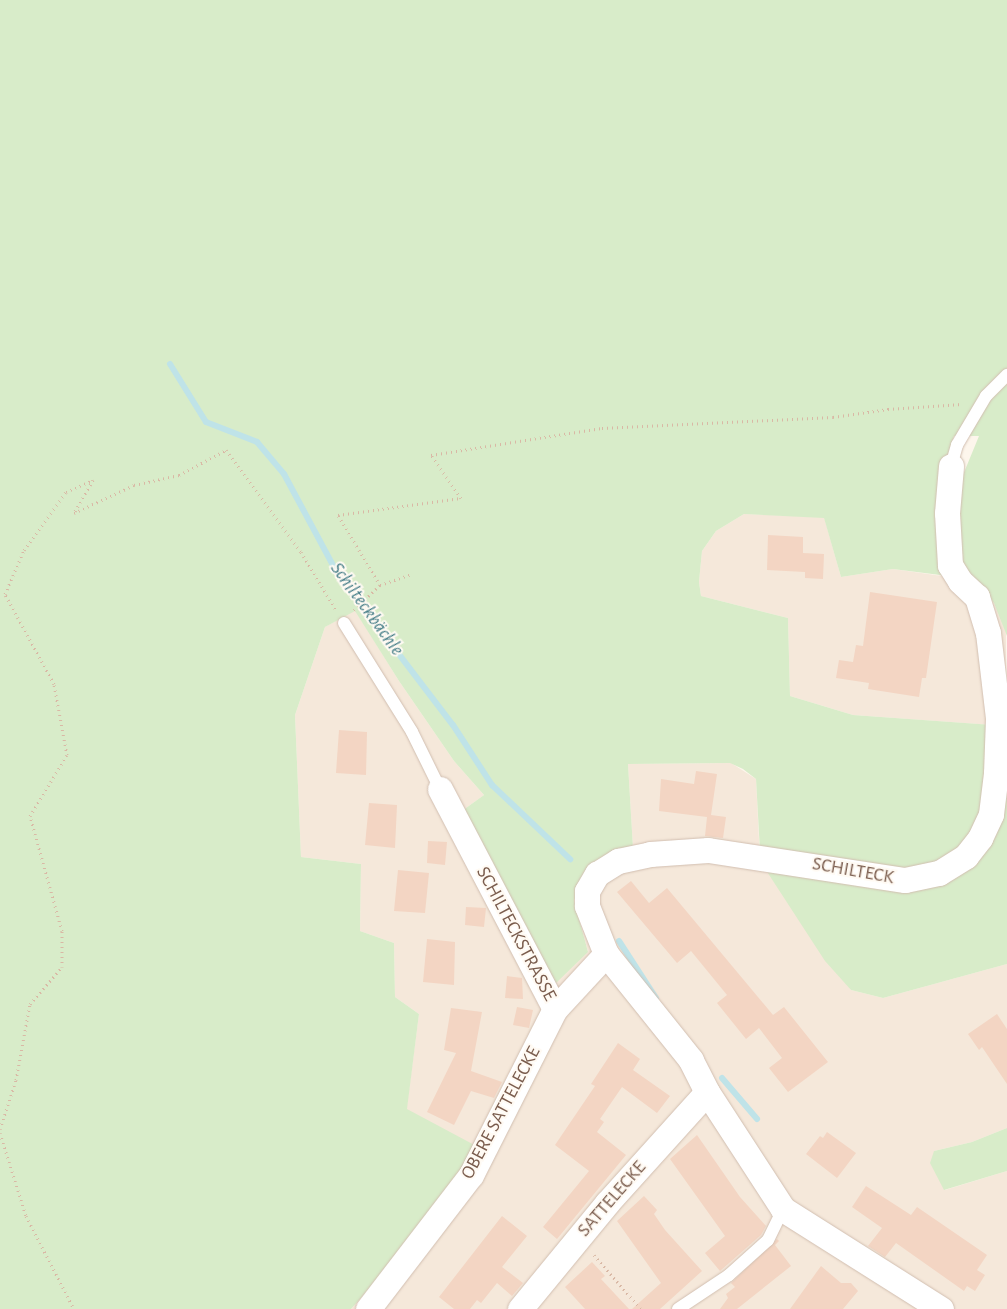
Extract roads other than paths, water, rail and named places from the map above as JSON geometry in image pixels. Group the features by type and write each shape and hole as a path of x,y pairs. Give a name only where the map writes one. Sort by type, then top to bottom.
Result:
{"street":[{"name":"SCHILTECK","path":"606,954 587,906 587,891 597,874 618,861 650,854 708,850 905,880 939,873 966,856 980,838 991,814 996,773 998,718 988,633 977,597 960,581 950,565 947,513 951,466"},
{"name":"SCHILTECKSTRASSE","path":"440,789 555,1008 606,954"},
{"path":"606,954 672,1033 691,1060 707,1092 783,1209 941,1309"},
{"name":"OBERE SATTELECKE","path":"368,1309 471,1175 555,1008"},
{"name":"SATTELECKE","path":"520,1309 579,1237 707,1092"}],"lane":[{"path":"951,466 957,445 983,404 1007,375"},
{"name":"SCHILTECKSTRASSE","path":"344,623 412,732 440,789"},
{"path":"678,1309 729,1276 768,1240 783,1209"}],"waterway":[{"name":"Schilteckbächle","path":"170,364 206,422 257,442 284,474 337,573 453,725 492,785 570,859"},
{"name":"Schilteckbächle","path":"619,941 656,998"},
{"name":"Schilteckbächle","path":"722,1078 757,1119"}]}
